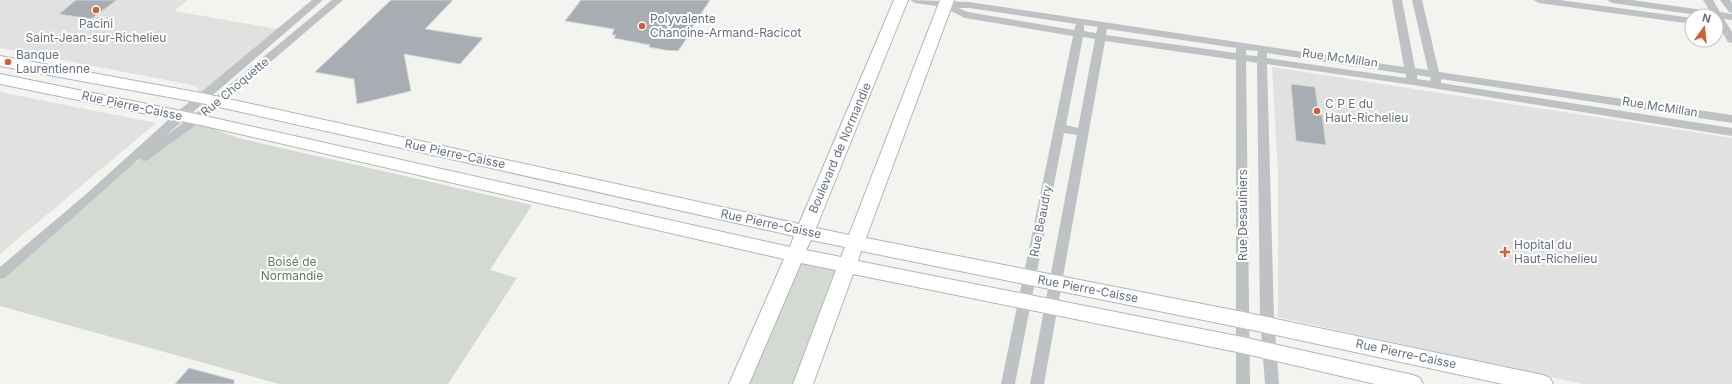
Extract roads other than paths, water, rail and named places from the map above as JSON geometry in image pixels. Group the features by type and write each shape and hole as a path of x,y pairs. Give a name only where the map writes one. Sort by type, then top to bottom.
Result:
{"street":[{"name":"Rue Choquette","path":"0,274 89,198 209,100 318,0"},
{"name":"Rue Choquette","path":"89,198 209,100 338,0"},
{"name":"Boulevard de Normandie","path":"739,384 805,232 901,0"},
{"name":"Rue McMillan","path":"914,0 969,5 1081,22 1262,55 1412,77 1732,132"},
{"path":"1397,0 1412,77"},
{"path":"1417,0 1436,81"},
{"path":"1539,0 1581,3 1684,20"},
{"path":"1612,0 1684,15"},
{"path":"1726,0 1732,10"},
{"name":"Rue McMillan","path":"946,3 965,15 1100,37 1241,51"},
{"path":"804,384 847,264 946,3"},
{"name":"Rue Beaudry","path":"1008,384 1081,22"},
{"name":"Rue Beaudry","path":"1037,384 1050,306 1084,133 1102,26"},
{"path":"1724,26 1732,40"},
{"name":"Rue Desaulniers","path":"1241,51 1243,384"},
{"name":"Rue Desaulniers","path":"1262,55 1268,326 1272,384"},
{"name":"Rue Pierre-Caisse","path":"0,61 209,100 855,243 1243,320 1493,378 1543,384"},
{"name":"Rue Pierre-Caisse","path":"0,79 188,117 795,254 1242,345 1414,384"},
{"name":"Rue McMillan","path":"1436,81 1732,119"},
{"path":"1060,128 1084,133"},
{"path":"439,174 457,155"},
{"path":"533,195 550,175"},
{"path":"620,215 634,194"},
{"path":"680,229 692,207"}],"place":[{"name":"Pacini Saint-Jean-sur-Richelieu","path":"96,10"},
{"name":"Polyvalente Chanoine-Armand-Racicot","path":"642,26"},
{"name":"Banque Laurentienne","path":"8,62"},
{"name":"C P E du Haut-Richelieu","path":"1317,111"},
{"name":"Hopital du Haut-Richelieu","path":"1505,252"}],"park label":[{"name":"Boisé de Normandie","path":"292,269"}]}
